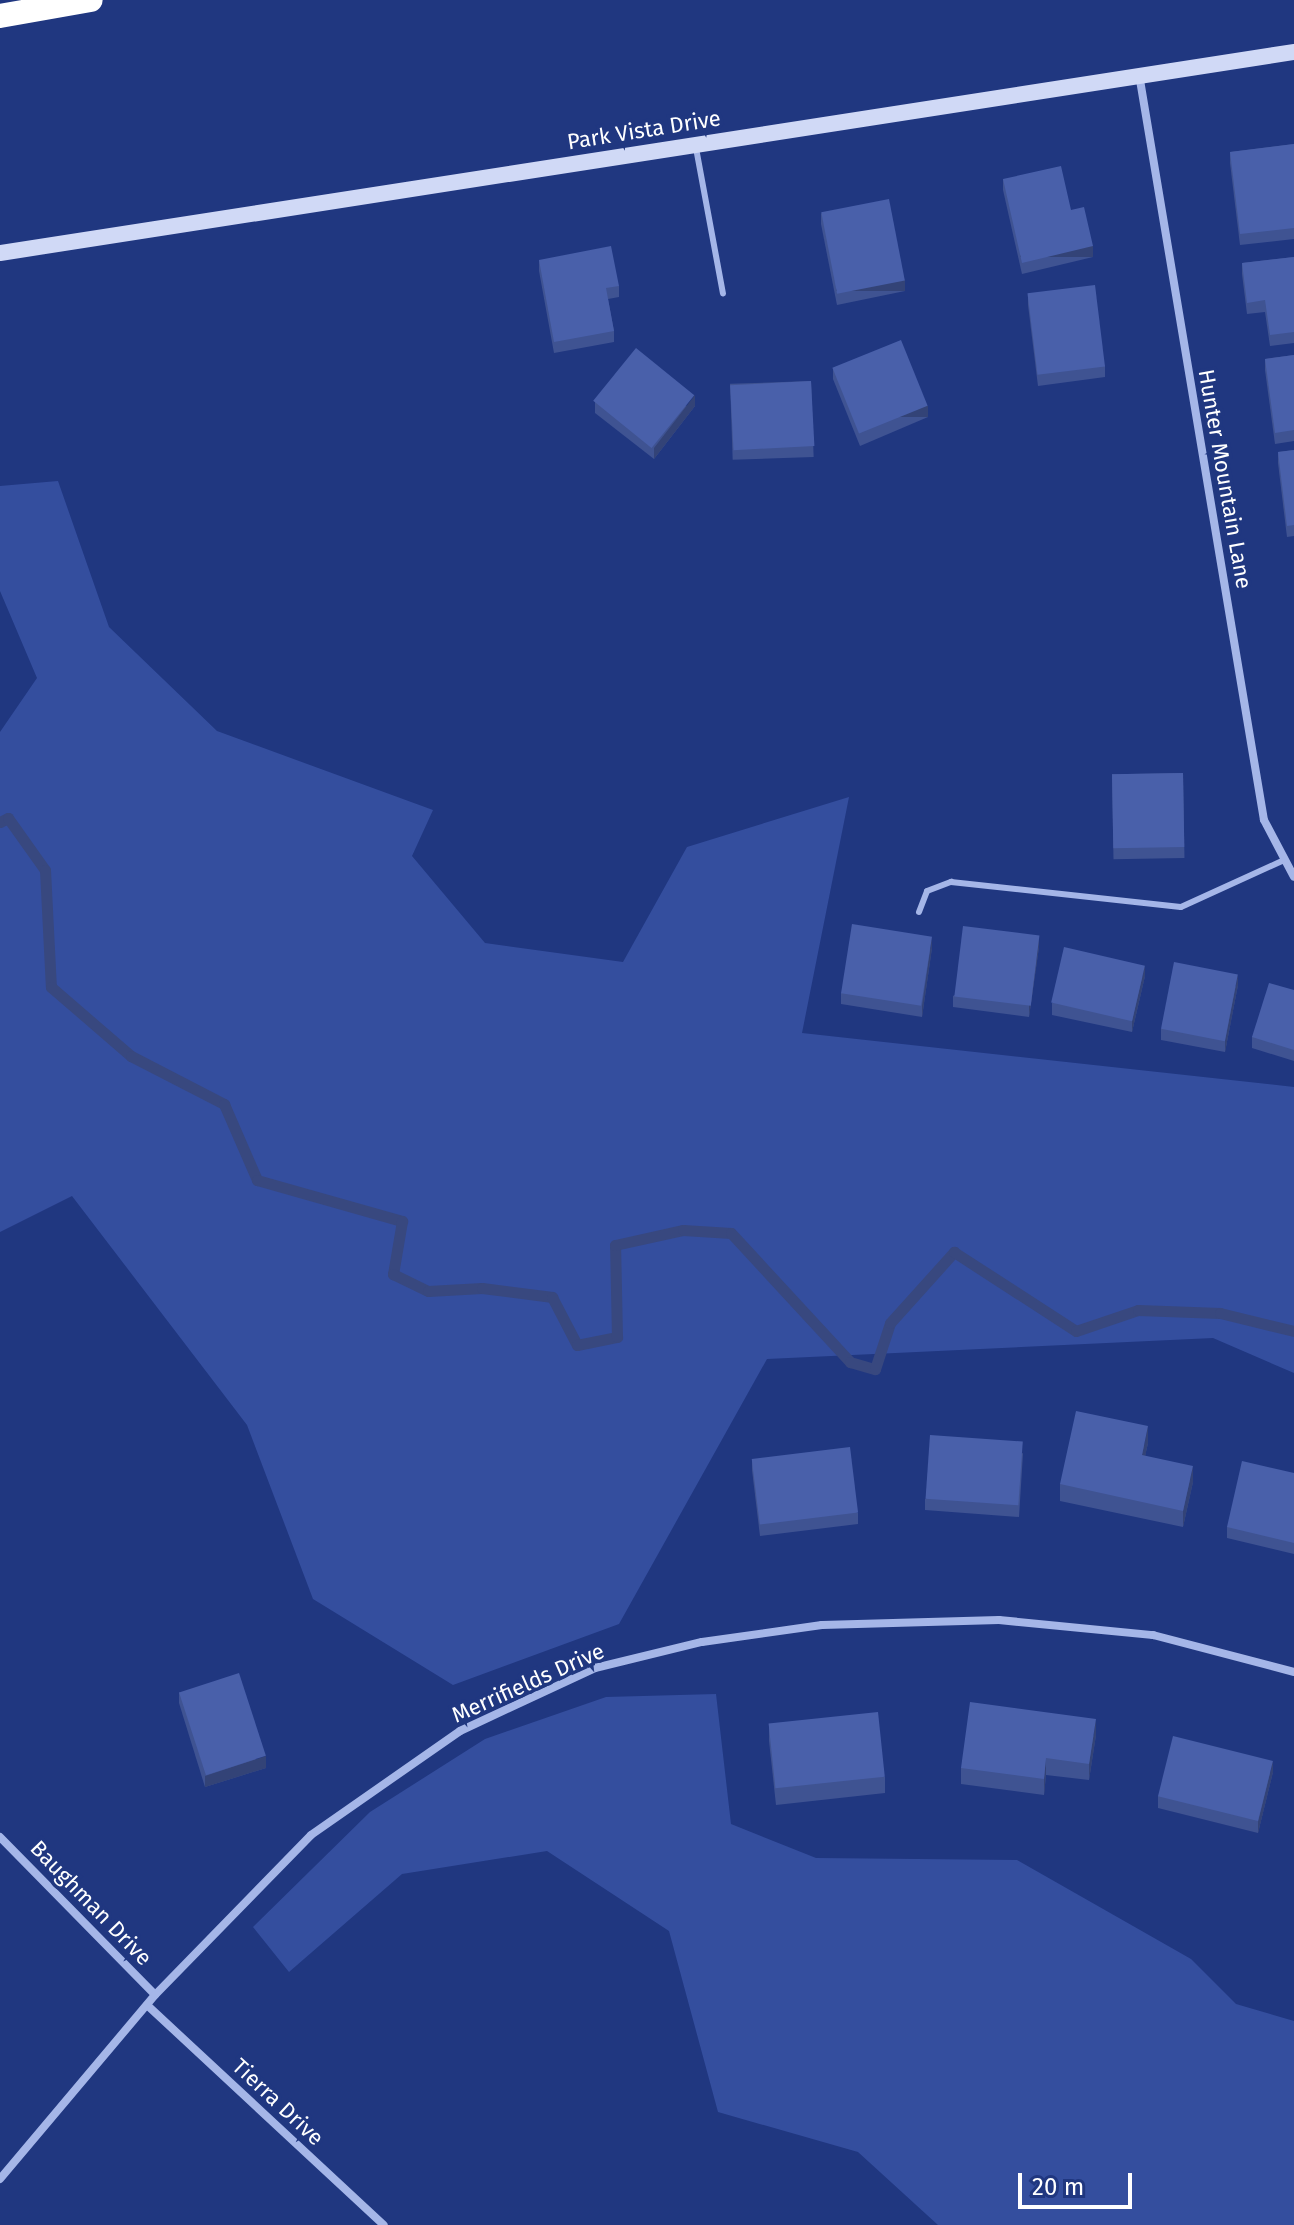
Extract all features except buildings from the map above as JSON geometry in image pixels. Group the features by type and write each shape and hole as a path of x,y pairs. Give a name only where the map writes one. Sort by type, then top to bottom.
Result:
{"highway":[{"path":"0,16 91,0"}],"street":[{"name":"Park Vista Drive","path":"0,253 696,144 1140,80 1294,52"},
{"name":"Hunter Mountain Lane","path":"1140,80 1264,820 1282,861 1294,877"},
{"name":"Merrifields Drive","path":"0,2179 155,1995 311,1835 460,1731 595,1668 702,1642 822,1625 999,1620 1153,1635 1294,1672"},
{"name":"Baughman Drive","path":"0,1837 155,1995"},
{"name":"Tierra Drive","path":"147,2005 384,2225"}],"lane":[{"path":"696,144 723,294"},
{"path":"919,912 927,891 951,882 1181,907 1282,861"}],"shaded area":[{"path":"58,481 109,627 217,731 433,810 412,856 485,943 623,962 687,847 849,797 802,1033 1294,1087 1294,1373 1213,1338 767,1359 619,1624 453,1685 313,1599 247,1425 72,1196 0,1232 0,732 37,678 0,591 0,486"},
{"path":"716,1694 731,1824 816,1858 1017,1860 1191,1959 1236,2004 1294,2021 1294,2225 938,2225 858,2152 718,2112 669,1931 547,1851 402,1874 289,1972 253,1927 370,1812 485,1739 606,1697"}],"waterway":[{"path":"0,822 8,818 45,870 51,987 131,1056 224,1104 257,1180 402,1221 393,1274 428,1291 482,1288 552,1297 577,1345 617,1337 615,1245 683,1230 731,1233 850,1362 875,1369 890,1323 954,1252 1076,1331 1138,1310 1220,1313 1294,1331"}]}
